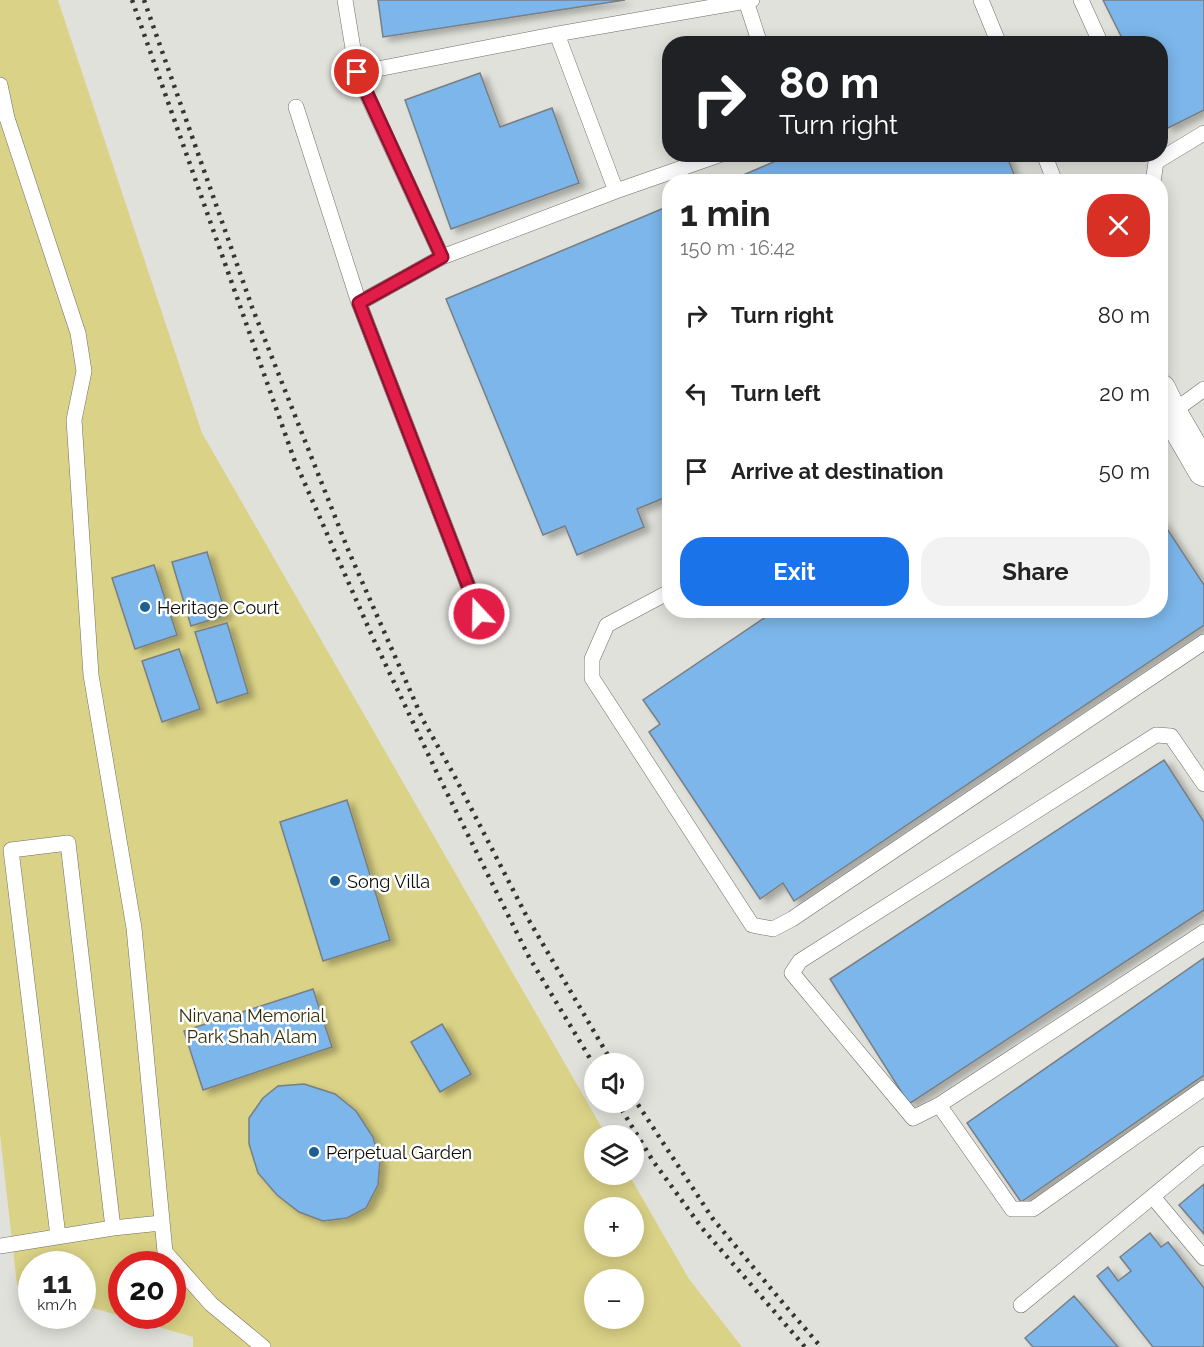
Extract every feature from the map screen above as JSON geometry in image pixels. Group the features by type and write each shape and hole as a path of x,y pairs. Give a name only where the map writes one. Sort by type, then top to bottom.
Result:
{"street":[{"path":"1168,407 1204,470"}],"lane":[{"path":"345,0 357,72 442,257"},
{"path":"981,0 996,36"},
{"path":"1081,0 1097,36"},
{"path":"357,72 556,34 749,1 758,36"},
{"path":"556,34 616,191"},
{"path":"0,85 7,118 78,333 84,371 74,420 91,675 134,927 165,1252 211,1304 263,1347"},
{"path":"296,107 359,303 479,614"},
{"path":"1168,151 1204,133"},
{"path":"665,174 699,162"},
{"path":"359,303 442,257 662,175"},
{"path":"1168,401 1204,389"},
{"path":"662,596 607,625 592,659 592,678 752,925 772,929 792,919 1204,642"},
{"path":"1204,784 1171,736 1156,735 800,961 792,974 913,1118 939,1105 1204,932"},
{"path":"58,1236 11,850 68,843 113,1228"},
{"path":"939,1105 1012,1209 1033,1209 1204,1088"},
{"path":"1021,1305 1204,1154"},
{"path":"1153,1197 1204,1258"},
{"path":"0,1246 113,1228 161,1223"}],"green space":[{"name":"Nirvana Memorial Park Shah Alam","path":"0,0 58,0 202,433 584,1097 584,1113 593,1113 600,1125 584,1125 584,1185 635,1185 642,1197 584,1197 584,1257 644,1257 644,1201 689,1279 742,1347 193,1347 193,1337 166,1329 186,1329 186,1251 108,1251 108,1312 96,1309 96,1251 18,1251 17,1285 0,1134"}],"building":[{"path":"378,0 625,0 383,37"},
{"path":"1103,0 1204,0 1204,110 1168,128 1168,36 1121,36"},
{"path":"480,73 500,127 552,108 579,183 451,229 405,100"},
{"path":"773,162 1009,162 1014,174 746,174"},
{"path":"662,209 662,499 637,509 644,527 577,555 565,526 543,535 446,299"},
{"path":"1168,530 1204,585 1204,625 794,901 783,883 760,899 649,732 660,724 643,700 764,618 1168,618"},
{"name":"Heritage Court","path":"207,552 226,615 191,626 172,562"},
{"name":"Heritage Court","path":"154,565 177,635 135,649 112,578"},
{"name":"Heritage Court","path":"227,623 248,693 217,703 195,632"},
{"name":"Heritage Court","path":"179,649 200,709 162,722 142,661"},
{"path":"1164,760 1204,822 1204,910 909,1104 830,979"},
{"name":"Song Villa","path":"347,800 390,940 323,961 280,822"},
{"path":"1204,958 1204,1075 1021,1202 967,1123"},
{"path":"313,989 332,1047 203,1090 184,1031"},
{"path":"442,1024 471,1074 440,1092 411,1042"},
{"name":"Perpetual Garden","path":"304,1084 335,1094 356,1111 373,1137 380,1161 378,1185 366,1208 347,1218 323,1221 299,1212 277,1195 258,1173 249,1144 249,1118 263,1098 278,1086"},
{"path":"1204,1184 1204,1234 1179,1205"},
{"path":"1150,1233 1161,1247 1168,1242 1204,1288 1204,1347 1153,1347 1097,1276 1108,1267 1118,1281 1131,1271 1120,1257"},
{"path":"1074,1296 1118,1347 1033,1347 1025,1338"}],"railway":[{"path":"132,0 294,459 373,638 438,775 529,957 587,1053"},
{"path":"144,0 252,307 349,552 423,720 527,917 607,1053"},
{"path":"624,1113 653,1161 702,1228 805,1347"},
{"path":"643,1113 713,1219 821,1347"}],"place":[{"name":"Heritage Court","path":"145,607"},
{"name":"Song Villa","path":"335,881"},
{"name":"Perpetual Garden","path":"314,1152"}],"route":[{"path":"357,72 442,257 359,303 479,614"}]}
